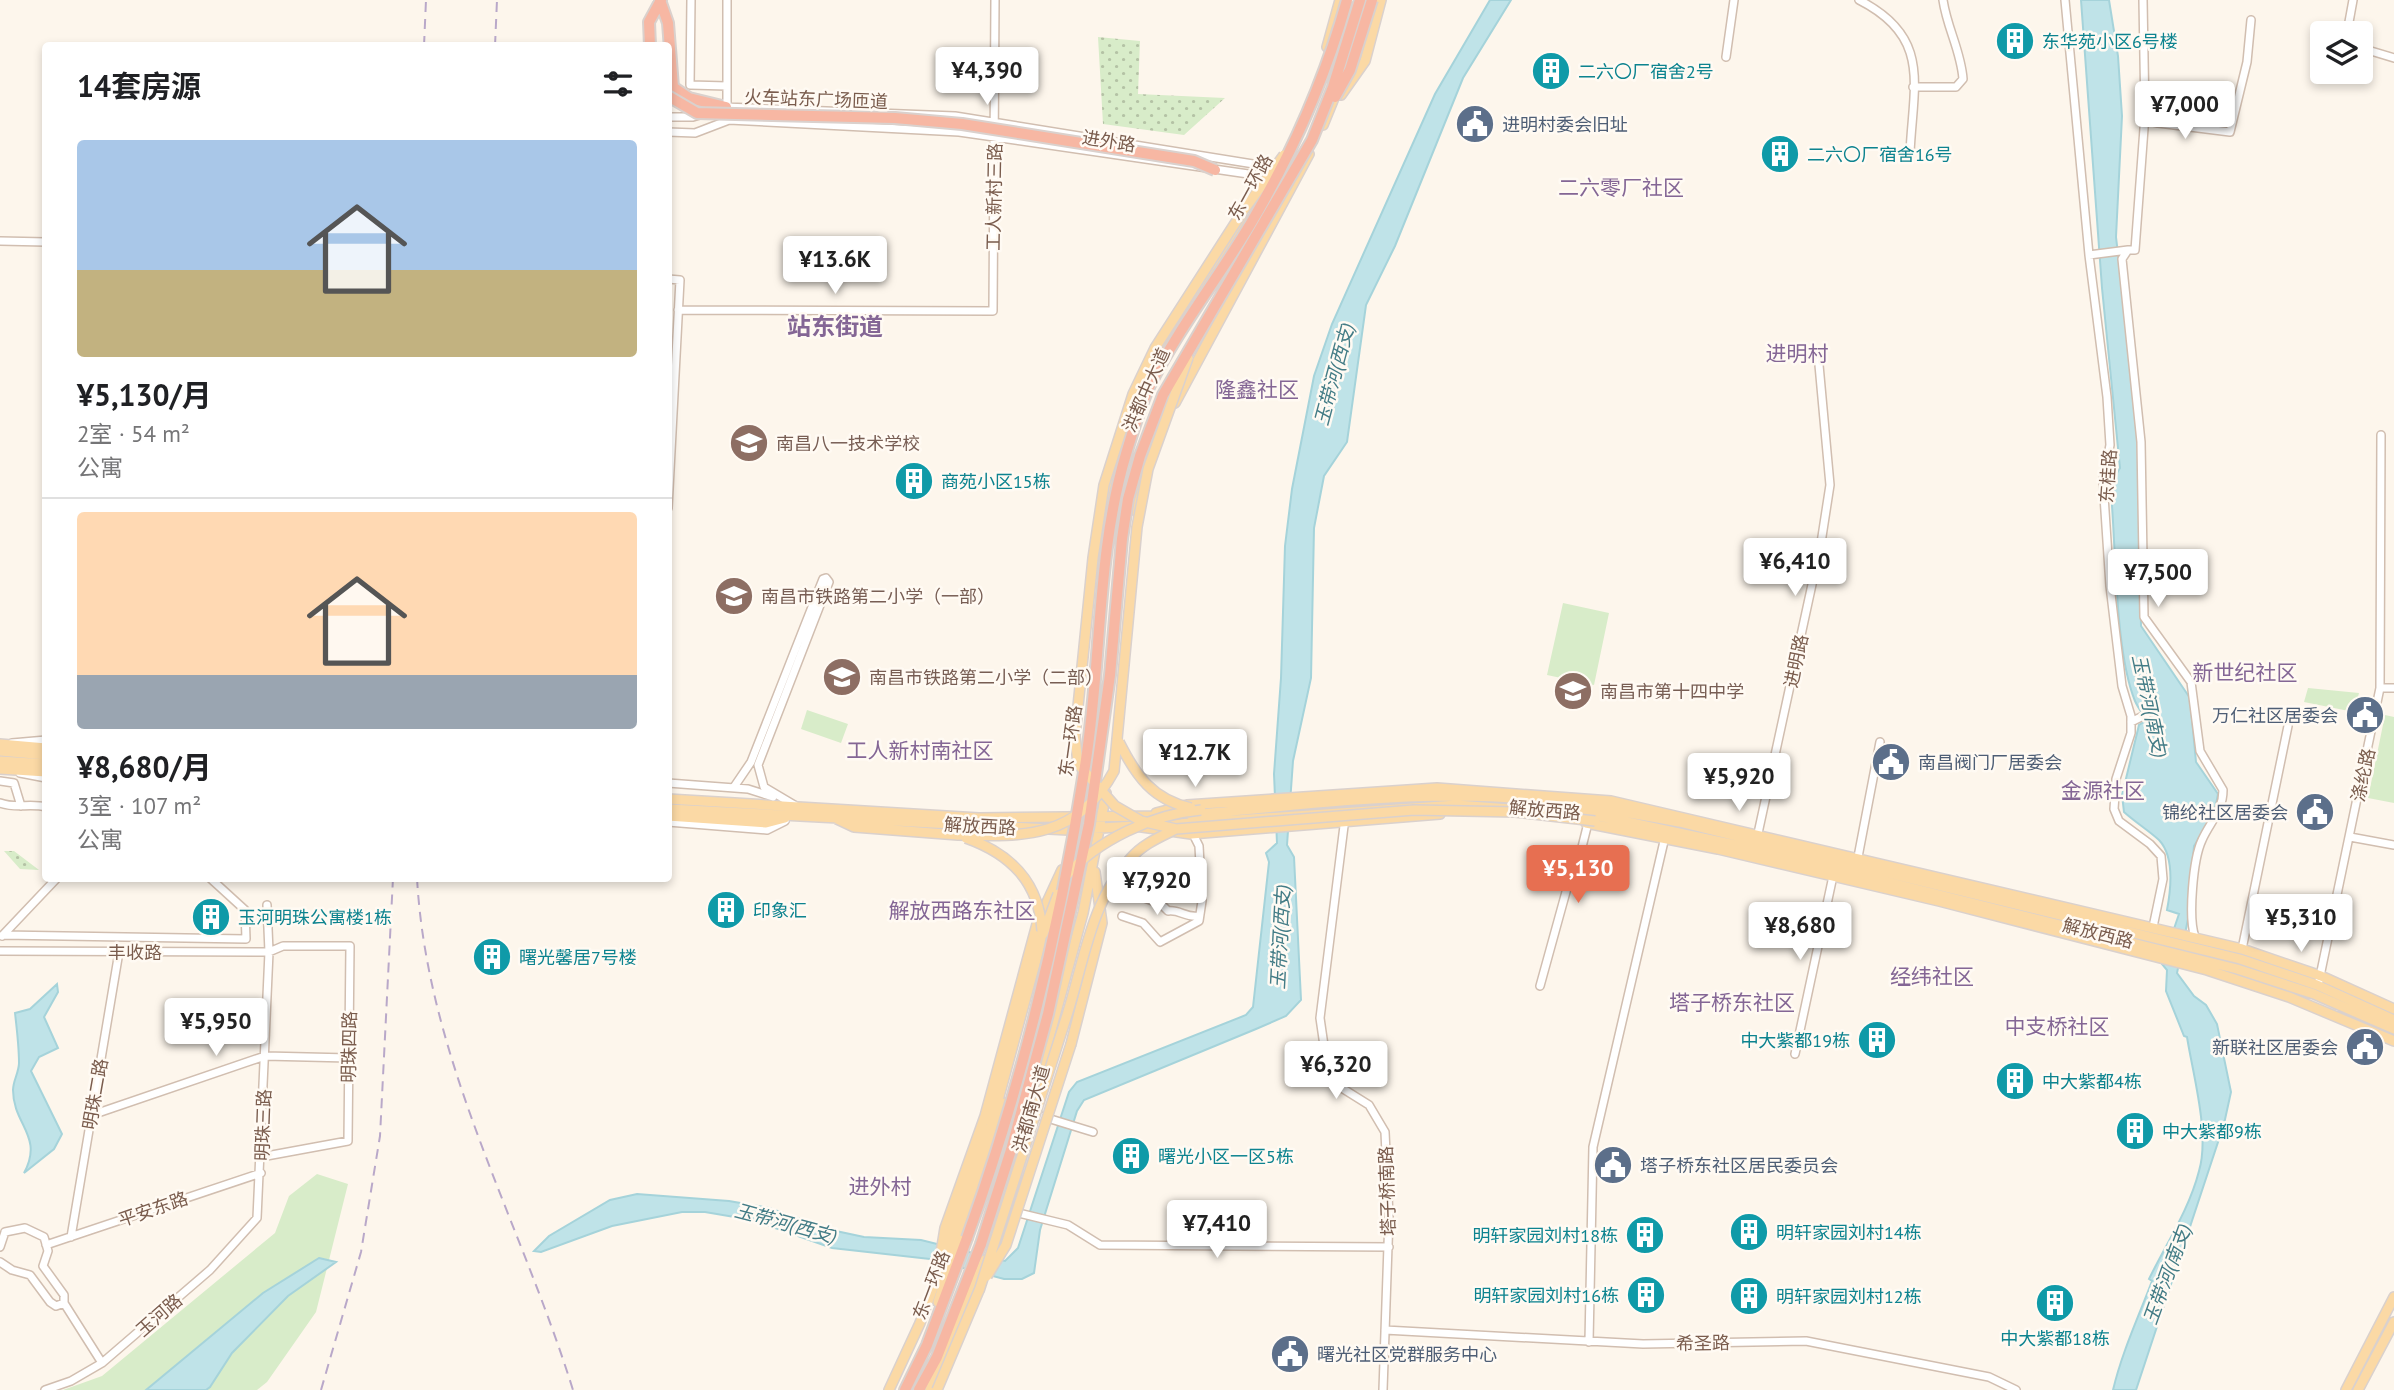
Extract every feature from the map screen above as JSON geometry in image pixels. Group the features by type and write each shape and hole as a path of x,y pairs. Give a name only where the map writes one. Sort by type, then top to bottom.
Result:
{"highway":[{"name":"火车站东广场匝道","path":"650,42 649,22 660,0"},
{"name":"火车站东广场匝道","path":"660,0 668,23 669,42"},
{"name":"东一环路","path":"903,1390 954,1276 1010,1107 1041,995 1085,766 1109,539 1126,454 1149,386 1252,221 1297,137 1323,81 1347,0"},
{"name":"东一环路","path":"919,1390 937,1357 981,1244 1011,1150 1048,1014 1092,802 1110,675 1128,499 1163,395 1312,140 1363,0"},
{"path":"1312,140 1350,70 1371,0"},
{"name":"火车站东广场匝道","path":"672,74 673,87 689,98 726,107"},
{"name":"火车站东广场匝道","path":"672,98 697,113 895,118 962,124 1194,161 1215,170"}],"main road":[{"name":"洪都中大道","path":"1071,819 1087,720 1103,529 1115,463 1153,365 1293,136 1319,76 1340,0"},
{"name":"洪都中大道","path":"1103,818 1124,646 1132,533 1150,450 1299,175 1330,110 1363,0"},
{"path":"1330,110 1365,61 1381,0"},
{"path":"1297,137 1243,211 1155,348 1133,394 1104,485 1093,558 1075,736 1078,764 1115,806 1141,821 1175,829 1414,810 1515,812 1676,832"},
{"path":"835,818 854,827 1012,837 1052,830 1084,811 1104,789 1114,771 1119,742 1137,527 1148,469 1194,343"},
{"path":"1119,742 1147,788 1172,804 1201,810"},
{"path":"1,747 42,748"},
{"path":"1,747 42,754"},
{"path":"0,761 42,764"},
{"path":"5,769 42,772"},
{"path":"1137,822 1187,805 1258,808 1310,795 1437,788 1569,796 1646,807 1758,837 1858,857 2156,935 2195,937 2242,949 2394,1009"},
{"name":"解放西路","path":"1311,809 1390,799 1457,796 1568,803 1758,837 2156,935 2319,981 2394,1020"},
{"path":"672,798 797,811"},
{"path":"889,1390 920,1323 991,1126 1042,934 1065,878 1078,862 1151,821 1201,810 1330,799 1390,799"},
{"name":"解放西路","path":"797,811 835,818 1068,831 1101,830 1137,822 1258,808 1346,810 1457,804 1599,816 2156,935 2203,960 2314,994 2394,1029"},
{"name":"解放西路","path":"672,809 979,818 1103,818 1137,822"},
{"path":"672,816 766,823 797,811"},
{"path":"1137,822 1194,834 1469,814 1592,822 1833,876 2207,970 2289,997 2394,1041"},
{"name":"洪都南大道","path":"930,1390 977,1290 1030,1112 1094,864 1103,818"},
{"name":"洪都南大道","path":"903,1390 923,1344 1004,1108 1037,994 1071,819"},
{"path":"937,1390 977,1290 1070,1007 1089,931 1112,884 1130,858 1148,843 1175,829"},
{"path":"958,835 997,851 1026,878 1038,905 1042,934"},
{"path":"977,1290 1006,1245 1070,1044 1102,923 1094,864"},
{"path":"937,1276 945,1228 985,1116 1037,925 1062,870"},
{"path":"2346,1390 2394,1297"},
{"path":"2358,1390 2394,1322"}],"street":[{"path":"691,0 690,85 727,86"},
{"path":"727,0 726,107 729,120"},
{"name":"工人新村三路","path":"678,310 993,310 995,0"},
{"path":"1726,57 1734,0"},
{"path":"1859,0 1889,20 1907,40 1914,56 1910,153"},
{"path":"1913,87 1956,87 1963,79 1962,59 1946,24 1943,0"},
{"name":"东桂路","path":"2065,0 2108,397 2110,445 2104,481 2110,586 2122,686 2131,722 2131,733 2116,779 2114,809 2119,821 2150,844 2161,856 2163,879 2156,935"},
{"path":"2091,254 2135,250 2145,115 2143,0"},
{"path":"2349,21 2353,0"},
{"path":"2145,115 2148,121 2230,132 2247,62 2251,20"},
{"path":"2373,52 2394,58"},
{"name":"进外路","path":"672,117 693,117 726,107 919,114 995,122 1275,167 1299,175"},
{"name":"进外路","path":"672,132 695,133 729,120 883,126 995,137 1269,177 1293,185"},
{"path":"0,240 42,242"},
{"path":"2128,250 2122,259 2141,442 2144,617 2190,682 2189,694 2200,751 2223,790 2218,813 2199,847 2190,923 2195,937"},
{"path":"672,279 680,280 672,429"},
{"name":"进明路","path":"1758,837 1821,542 1830,485 1818,354"},
{"name":"涤纶路","path":"2319,981 2380,688 2381,435"},
{"path":"734,787 751,762 823,579 826,579 829,582 758,765 764,787 797,811"},
{"path":"2380,688 2394,688"},
{"path":"2131,722 2147,714"},
{"path":"2242,949 2288,726"},
{"path":"1,747 42,741"},
{"path":"1858,857 1880,742"},
{"path":"5,769 42,777"},
{"path":"0,781 14,783 21,806"},
{"path":"672,783 734,787 762,792 797,811"},
{"path":"0,803 42,807"},
{"name":"塔子桥南路","path":"1346,810 1320,1018 1329,1080 1369,1105 1385,1132 1388,1247 1383,1390"},
{"path":"672,822 767,830 797,811"},
{"path":"1541,986 1577,852 1587,854 1582,847 1592,822"},
{"path":"1122,916 1143,923 1160,942 1199,921 1202,901 1199,846 1194,834"},
{"path":"1589,1342 1593,1147 1665,837"},
{"path":"2350,837 2394,845"},
{"path":"1795,1054 1833,876"},
{"path":"1,937 53,882"},
{"path":"1,937 246,939 246,910 214,882"},
{"path":"1131,893 1161,904 1168,911 1175,910 1189,917 1198,916"},
{"name":"明珠三路","path":"257,1218 270,952 267,905"},
{"name":"明珠四路","path":"261,1157 348,1141 350,946 283,946 270,952"},
{"name":"丰收路","path":"0,951 270,952"},
{"name":"明珠二路","path":"71,1237 120,951"},
{"path":"92,1115 265,1056 349,1058"},
{"path":"1030,1112 1093,1132"},
{"name":"平安东路","path":"46,1245 261,1173"},
{"path":"1001,1209 1068,1225 1100,1245 1388,1247"},
{"name":"玉河路","path":"45,1390 71,1381 102,1363 210,1270 257,1218"},
{"path":"0,1224 5,1232"},
{"path":"5,1232 14,1229 35,1230 44,1237 46,1245 43,1266 64,1294 64,1303 102,1363"},
{"path":"0,1247 5,1232"},
{"path":"0,1262 12,1270 30,1275 56,1306 64,1303"},
{"name":"希圣路","path":"1385,1330 1643,1344 1806,1341 1989,1377 2016,1390"}],"green space":[{"path":"1098,37 1140,41 1138,94 1225,98 1184,135 1103,124"},
{"path":"1563,603 1609,613 1594,685 1547,675"},
{"path":"2308,688 2359,693 2354,712 2304,702"},
{"path":"807,710 848,724 841,743 801,729"},
{"path":"2385,715 2394,717 2394,803 2368,798"},
{"path":"4,851 14,851 39,870 20,869"},
{"path":"317,1174 348,1184 316,1312 267,1382 257,1390 63,1390 102,1376 275,1233 289,1196"}],"water":[{"name":"玉带河(西支)","path":"1490,0 1511,0 1463,78 1395,246 1366,305 1347,442 1324,476 1314,528 1311,678 1293,761 1287,845 1294,857 1301,1000 1286,1016 1084,1100 1077,1111 1040,1230 1034,1273 1022,1279 1004,1279 930,1259 832,1248 752,1220 705,1212 682,1212 612,1226 541,1252 534,1251 549,1236 610,1200 637,1194 729,1201 769,1208 836,1231 864,1237 921,1240 1005,1261 1018,1248 1069,1092 1077,1082 1246,1015 1253,1007 1269,862 1266,853 1277,843 1274,774 1281,678 1285,546 1292,489 1314,376 1332,324 1435,94"},
{"name":"玉带河(南支)","path":"2081,0 2109,0 2118,56 2122,116 2116,237 2138,422 2141,626 2190,698 2196,762 2218,794 2214,814 2194,846 2188,919 2177,973 2194,996 2206,1005 2217,1024 2231,1092 2224,1124 2136,1390 2113,1390 2152,1281 2149,1279 2195,1185 2203,1140 2187,1037 2184,1036 2166,991 2167,970 2162,964 2179,914 2167,910 2170,883 2168,855 2159,840 2124,812 2122,795 2139,725 2147,720 2136,704 2129,682 2120,633 2112,481 2120,468 2102,288"},
{"path":"57,984 58,992 44,1017 58,1048 39,1057 31,1071 62,1134 54,1149 24,1173 31,1149 14,1102 13,1087 19,1063 15,1013 30,1009"},
{"path":"319,1258 336,1262 288,1296 232,1353 210,1387 206,1390 146,1390 263,1293"}],"railway":[{"path":"424,42 426,0"},
{"path":"495,42 497,0"},
{"path":"321,1390 361,1252 380,1136 393,882"},
{"path":"417,882 424,945 438,1010 457,1075 573,1390"}],"place":[{"name":"东华苑小区6号楼","path":"2015,41"},
{"name":"二六〇厂宿舍2号","path":"1551,71"},
{"name":"进明村委会旧址","path":"1475,124"},
{"name":"二六〇厂宿舍16号","path":"1780,154"},
{"name":"南昌八一技术学校","path":"749,443"},
{"name":"商苑小区15栋","path":"914,481"},
{"name":"南昌市铁路第二小学（一部）","path":"734,596"},
{"name":"南昌市铁路第二小学（二部）","path":"842,677"},
{"name":"南昌市第十四中学","path":"1573,691"},
{"name":"万仁社区居委会","path":"2365,715"},
{"name":"南昌阀门厂居委会","path":"1891,762"},
{"name":"锦纶社区居委会","path":"2315,812"},
{"name":"印象汇","path":"726,910"},
{"name":"玉河明珠公寓楼1栋","path":"211,917"},
{"name":"曙光馨居7号楼","path":"492,957"},
{"name":"中大紫都19栋","path":"1877,1040"},
{"name":"新联社区居委会","path":"2365,1047"},
{"name":"中大紫都4栋","path":"2015,1081"},
{"name":"中大紫都9栋","path":"2135,1131"},
{"name":"曙光小区一区5栋","path":"1131,1156"},
{"name":"塔子桥东社区居民委员会","path":"1613,1165"},
{"name":"明轩家园刘村14栋","path":"1749,1232"},
{"name":"明轩家园刘村18栋","path":"1645,1235"},
{"name":"明轩家园刘村16栋","path":"1646,1295"},
{"name":"明轩家园刘村12栋","path":"1749,1296"},
{"name":"中大紫都18栋","path":"2055,1303"},
{"name":"曙光社区党群服务中心","path":"1290,1354"}],"district":[{"name":"二六零厂社区","path":"1621,187"},
{"name":"站东街道","path":"835,326"},
{"name":"进明村","path":"1797,353"},
{"name":"隆鑫社区","path":"1257,389"},
{"name":"新世纪社区","path":"2245,672"},
{"name":"工人新村南社区","path":"920,750"},
{"name":"金源社区","path":"2103,790"},
{"name":"解放西路东社区","path":"962,910"},
{"name":"经纬社区","path":"1932,976"},
{"name":"塔子桥东社区","path":"1732,1002"},
{"name":"中支桥社区","path":"2057,1026"},
{"name":"进外村","path":"880,1186"}]}
